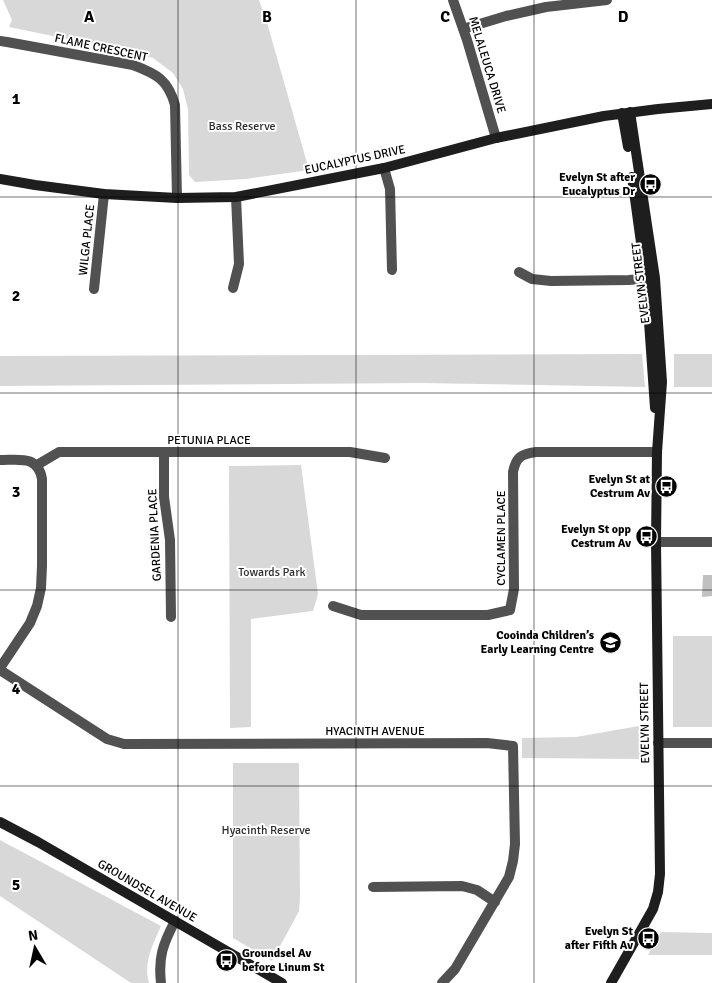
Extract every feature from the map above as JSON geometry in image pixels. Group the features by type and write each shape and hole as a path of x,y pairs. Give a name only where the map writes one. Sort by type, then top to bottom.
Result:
{"street":[{"name":"MELALEUCA DRIVE","path":"453,0 496,138"},
{"path":"463,30 506,16 538,9 607,0"},
{"name":"FLAME CRESCENT","path":"0,41 133,65 152,72 164,82 172,93 175,105 177,198"},
{"name":"EUCALYPTUS DRIVE","path":"0,178 34,185 104,194 177,198 236,197 384,168 496,138 626,113 712,104"},
{"name":"EVELYN STREET","path":"611,983 653,909 658,892 660,874 656,542 657,452 650,278 626,113"},
{"path":"384,168 390,189 392,270"},
{"name":"WILGA PLACE","path":"94,289 104,194"},
{"path":"233,288 239,264 236,197"},
{"path":"519,272 532,279 551,281 650,278"},
{"name":"PETUNIA PLACE","path":"37,465 59,452 350,452 385,458"},
{"name":"GARDENIA PLACE","path":"164,452 164,496 170,540 171,617"},
{"name":"CYCLAMEN PLACE","path":"333,606 361,615 488,615 510,610 514,589 513,472 518,458 526,453 536,452 657,452"},
{"path":"0,460 25,460 32,462 37,465 42,480 41,588 37,606 30,623 0,669"},
{"path":"656,542 712,542"},
{"name":"HYACINTH AVENUE","path":"0,669 107,738 124,744 487,743 514,746 515,844 509,877 455,969 442,983"},
{"path":"658,743 712,742"},
{"name":"GROUNDSEL AVENUE","path":"0,822 282,983"},
{"path":"373,887 462,886 477,890 495,902"},
{"path":"161,983 160,963 162,951 165,940 175,921"}],"green space":[{"name":"Bass Reserve","path":"3,0 259,0 309,170 246,179 195,182 189,175 188,109 183,89 173,73 153,58 136,53 9,27 12,20"},
{"path":"642,354 645,387 421,383 0,386 0,356"},
{"path":"674,354 712,354 712,387 674,387"},
{"name":"Towards Park","path":"301,465 318,594 313,611 251,619 251,727 230,728 229,466"},
{"path":"673,636 712,636 712,727 673,727"},
{"path":"639,726 640,759 522,758 522,738 576,737"},
{"name":"Hyacinth Reserve","path":"233,763 299,763 299,911 272,961 233,938"},
{"path":"0,840 161,926 148,961 147,976 149,983 131,983 0,896"},
{"path":"661,932 712,933 712,955 648,955"}],"building":[{"path":"703,575 712,575 712,596 702,597"}],"place":[{"name":"Evelyn St after Eucalyptus Dr","path":"651,184"},
{"name":"Evelyn St at Cestrum Av","path":"666,486"},
{"name":"Evelyn St opp Cestrum Av","path":"647,536"},
{"name":"Cooinda Children’s Early Learning Centre","path":"610,642"},
{"name":"Evelyn St after Fifth Av","path":"649,938"},
{"name":"Groundsel Av before Linum St","path":"226,960"}]}
